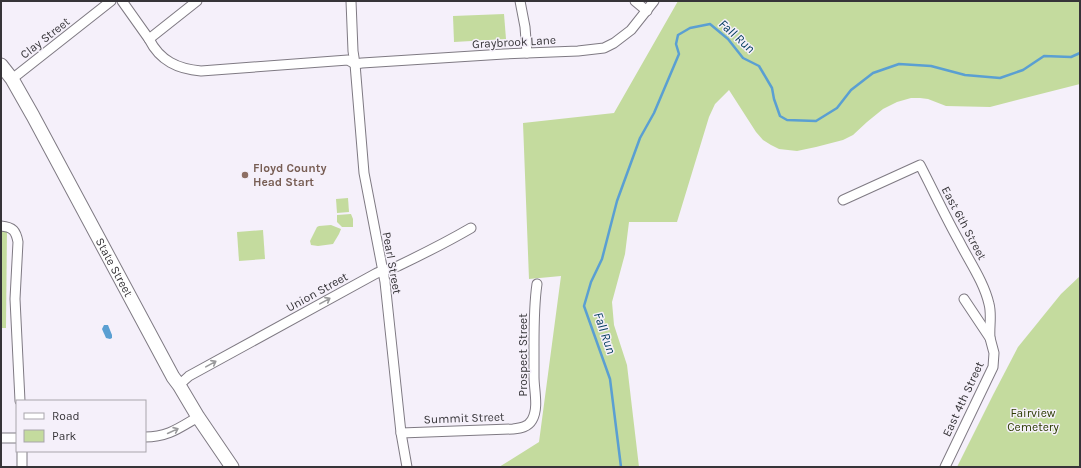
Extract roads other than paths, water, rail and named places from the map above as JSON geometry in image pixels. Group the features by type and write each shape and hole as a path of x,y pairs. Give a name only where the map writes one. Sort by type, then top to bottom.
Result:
{"main road":[{"name":"State Street","path":"1,65 12,79 33,116 173,378 232,467"}],"street":[{"name":"Graybrook Lane","path":"122,1 163,58 175,66 189,70 219,70 348,60 355,64 578,51 604,48 614,44 631,30 654,1"},
{"path":"149,39 197,1"},
{"name":"Pearl Street","path":"351,1 353,51 364,173 385,282 401,433 407,467"},
{"path":"520,1 525,27 527,53"},
{"path":"635,1 647,11"},
{"name":"Clay Street","path":"12,79 106,2"},
{"name":"East 6th Street","path":"843,200 920,165 976,272 985,294 989,304 990,338"},
{"path":"1,226 12,229 16,234 18,242 15,298 20,400"},
{"name":"Union Street","path":"179,385 189,376 382,270 396,267 471,228"},
{"name":"Prospect Street","path":"528,425 533,418 535,409 534,302 537,284"},
{"name":"East 4th Street","path":"945,467 993,367 994,353 990,338 964,300"},
{"path":"146,437 173,432 198,417"},
{"name":"Summit Street","path":"401,433 513,429 528,425"},
{"path":"1,438 16,438"},
{"path":"22,452 22,467"}],"water":[{"path":"104,325 108,325 112,338 106,338 102,329"}],"waterway":[{"name":"Fall Run","path":"621,467 610,379 584,306 591,282 602,259 617,201 640,138 654,113 679,54 676,44 678,35 690,28 710,24 728,39 743,58 759,66 772,88 780,116 787,120 816,121 837,108 851,90 873,73 899,64 931,66 965,75 1000,78 1023,70 1044,56 1071,57 1080,53"}],"place":[{"name":"Floyd County Head Start","path":"245,175"}],"park label":[{"name":"Fairview Cemetery","path":"1033,420"}]}
